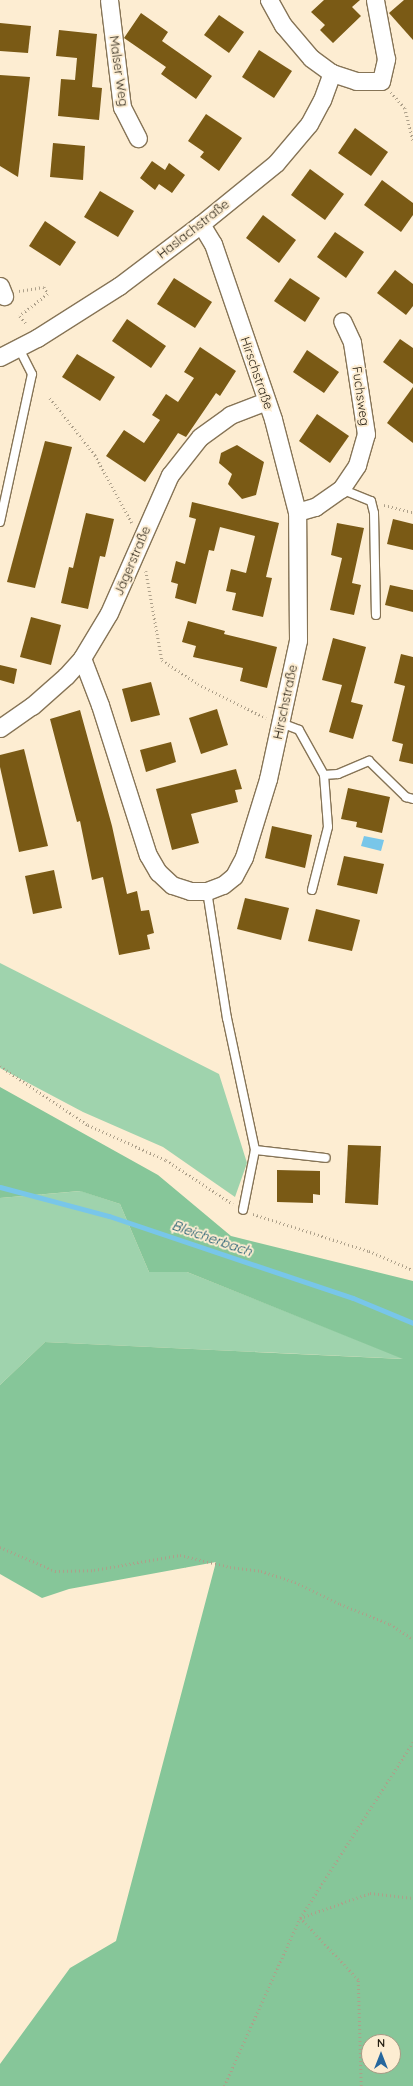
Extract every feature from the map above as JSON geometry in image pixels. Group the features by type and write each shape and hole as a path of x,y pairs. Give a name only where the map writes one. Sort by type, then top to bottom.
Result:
{"street":[{"name":"Malser Weg","path":"109,0 122,107 138,138"},
{"path":"269,0 297,45 332,73 356,82 381,81 386,59 375,0"},
{"name":"Haslachstraße","path":"0,357 37,338 118,286 201,224 276,163 309,124 332,73"},
{"name":"Hirschstraße","path":"82,658 100,706 148,855 158,872 172,885 190,891 207,891 223,885 234,876 244,857 281,723 298,640 297,512 273,420 214,244 201,224"},
{"name":"Fuchsweg","path":"297,512 315,507 341,489 357,465 366,434 352,342 342,321"},
{"name":"Jägerstraße","path":"0,728 38,701 66,676 82,658 109,613 134,560 140,539 170,475 200,437 230,415 266,401"}],"lane":[{"path":"0,522 32,374 18,349"},
{"path":"341,489 371,501 374,513 376,615"},
{"path":"281,723 299,730 324,775 328,828 312,890"},
{"path":"324,775 338,774 369,761 406,798 413,799"},
{"path":"207,891 227,1018 255,1150 243,1210"},
{"path":"255,1150 326,1158"}],"path":[{"path":"381,81 404,108 413,141"},
{"path":"2,291 44,287 48,294 20,316 37,338"},
{"path":"50,398 95,455 140,539"},
{"path":"388,506 413,512"},
{"path":"134,560 146,570 162,660 198,684 281,723"},
{"path":"0,1066 88,1125 166,1160 243,1210 369,1251 413,1270"},
{"path":"0,1547 55,1571 94,1570 180,1555 230,1567 261,1571 295,1582 340,1604 390,1624 413,1639"},
{"path":"224,2086 300,1918 413,1742"},
{"path":"300,1918 370,1893 413,1898"},
{"path":"300,1918 358,1980 361,2086"}],"green space":[{"path":"0,963 219,1074 247,1163 235,1197 163,1147 83,1112 0,1068"},
{"path":"0,1087 158,1175 231,1236 413,1281 413,2086 0,2086 0,2064 70,1968 116,1941 216,1562 69,1589 42,1598 0,1574 0,1385 45,1342 403,1359 187,1272 149,1272 120,1204 80,1191 0,1198"},
{"path":"81,1191 120,1204 149,1272 187,1272 405,1359 45,1342 0,1385 0,1198"}],"water":[{"path":"364,836 384,840 381,851 361,846"}],"building":[{"path":"324,0 360,0 352,7 361,16 333,43 320,30 325,25 311,12"},
{"path":"404,0 413,0 413,40 389,13"},
{"path":"141,13 168,32 162,41 212,76 196,99 161,74 166,67 124,38"},
{"path":"219,15 244,32 229,53 204,35"},
{"path":"0,23 31,26 28,53 0,51"},
{"path":"59,30 97,34 92,87 102,88 99,120 58,116 61,79 75,80 77,58 56,56"},
{"path":"259,50 292,71 274,98 242,77"},
{"path":"0,75 30,77 18,177 0,166"},
{"path":"206,114 242,138 219,171 200,157 204,152 188,141"},
{"path":"355,128 388,152 371,176 338,153"},
{"path":"53,143 85,146 83,180 50,177"},
{"path":"152,161 165,170 169,163 185,175 172,193 159,184 155,190 140,178"},
{"path":"310,169 344,194 325,220 291,195"},
{"path":"382,180 413,203 413,215 401,232 364,205"},
{"path":"100,191 134,211 118,237 84,217"},
{"path":"263,215 296,240 279,263 246,238"},
{"path":"45,221 76,242 60,266 29,246"},
{"path":"335,232 364,252 346,278 317,257"},
{"path":"395,270 413,284 413,306 406,315 377,293"},
{"path":"174,278 212,302 195,328 157,304"},
{"path":"290,278 320,298 305,322 274,301"},
{"path":"127,319 166,346 151,368 112,341"},
{"path":"400,339 413,348 413,384 383,362"},
{"path":"200,347 236,371 220,396 216,393 186,437 178,433 145,482 106,456 124,430 144,443 160,420 152,415 166,394 178,402 194,378 184,372"},
{"path":"307,350 339,372 324,393 293,372"},
{"path":"77,354 115,377 100,401 62,377"},
{"path":"413,387 413,443 387,423"},
{"path":"317,414 349,436 330,463 299,441"},
{"path":"45,441 72,447 35,588 7,582"},
{"path":"237,445 264,462 256,495 242,499 228,484 232,474 219,463 221,453"},
{"path":"192,502 279,523 266,577 272,578 263,617 232,610 236,593 226,591 231,569 246,573 255,536 220,527 214,551 209,550 196,604 175,598 178,584 171,582 176,561 185,564 196,519 189,517"},
{"path":"86,513 114,519 105,557 100,556 88,609 61,603 69,567 73,568"},
{"path":"393,519 413,524 413,550 387,544"},
{"path":"337,523 364,528 352,583 361,585 354,615 330,610 342,558 331,555"},
{"path":"390,585 413,590 413,612 385,605"},
{"path":"31,617 61,625 51,665 20,657"},
{"path":"188,621 225,631 224,634 277,647 267,688 240,681 243,668 193,657 196,646 182,642"},
{"path":"333,638 366,647 351,702 363,705 353,739 329,732 342,685 322,680"},
{"path":"401,654 413,657 413,764 399,761 403,744 392,741 405,686 394,683"},
{"path":"0,665 17,669 14,684 0,680"},
{"path":"151,682 160,715 131,722 122,689"},
{"path":"217,709 228,745 201,754 189,718"},
{"path":"80,710 112,826 127,894 137,891 141,911 149,910 154,933 147,935 150,949 119,955 103,877 92,880 80,821 77,822 50,719"},
{"path":"171,742 176,762 146,772 140,750"},
{"path":"24,749 48,846 19,852 0,767 0,755"},
{"path":"236,769 242,789 235,790 238,802 191,814 199,843 172,850 156,789"},
{"path":"348,788 390,797 382,833 356,827 357,822 341,819"},
{"path":"272,826 312,835 305,868 265,858"},
{"path":"344,856 384,864 377,894 337,885"},
{"path":"54,870 62,908 33,914 25,876"},
{"path":"245,898 289,908 281,940 237,929"},
{"path":"316,909 360,920 352,951 308,941"},
{"path":"348,1145 381,1146 378,1205 345,1203"},
{"path":"277,1170 320,1171 320,1195 313,1194 313,1203 277,1202"}],"waterway":[{"name":"Bleicherbach","path":"0,1187 109,1216 353,1298 413,1323"}]}
